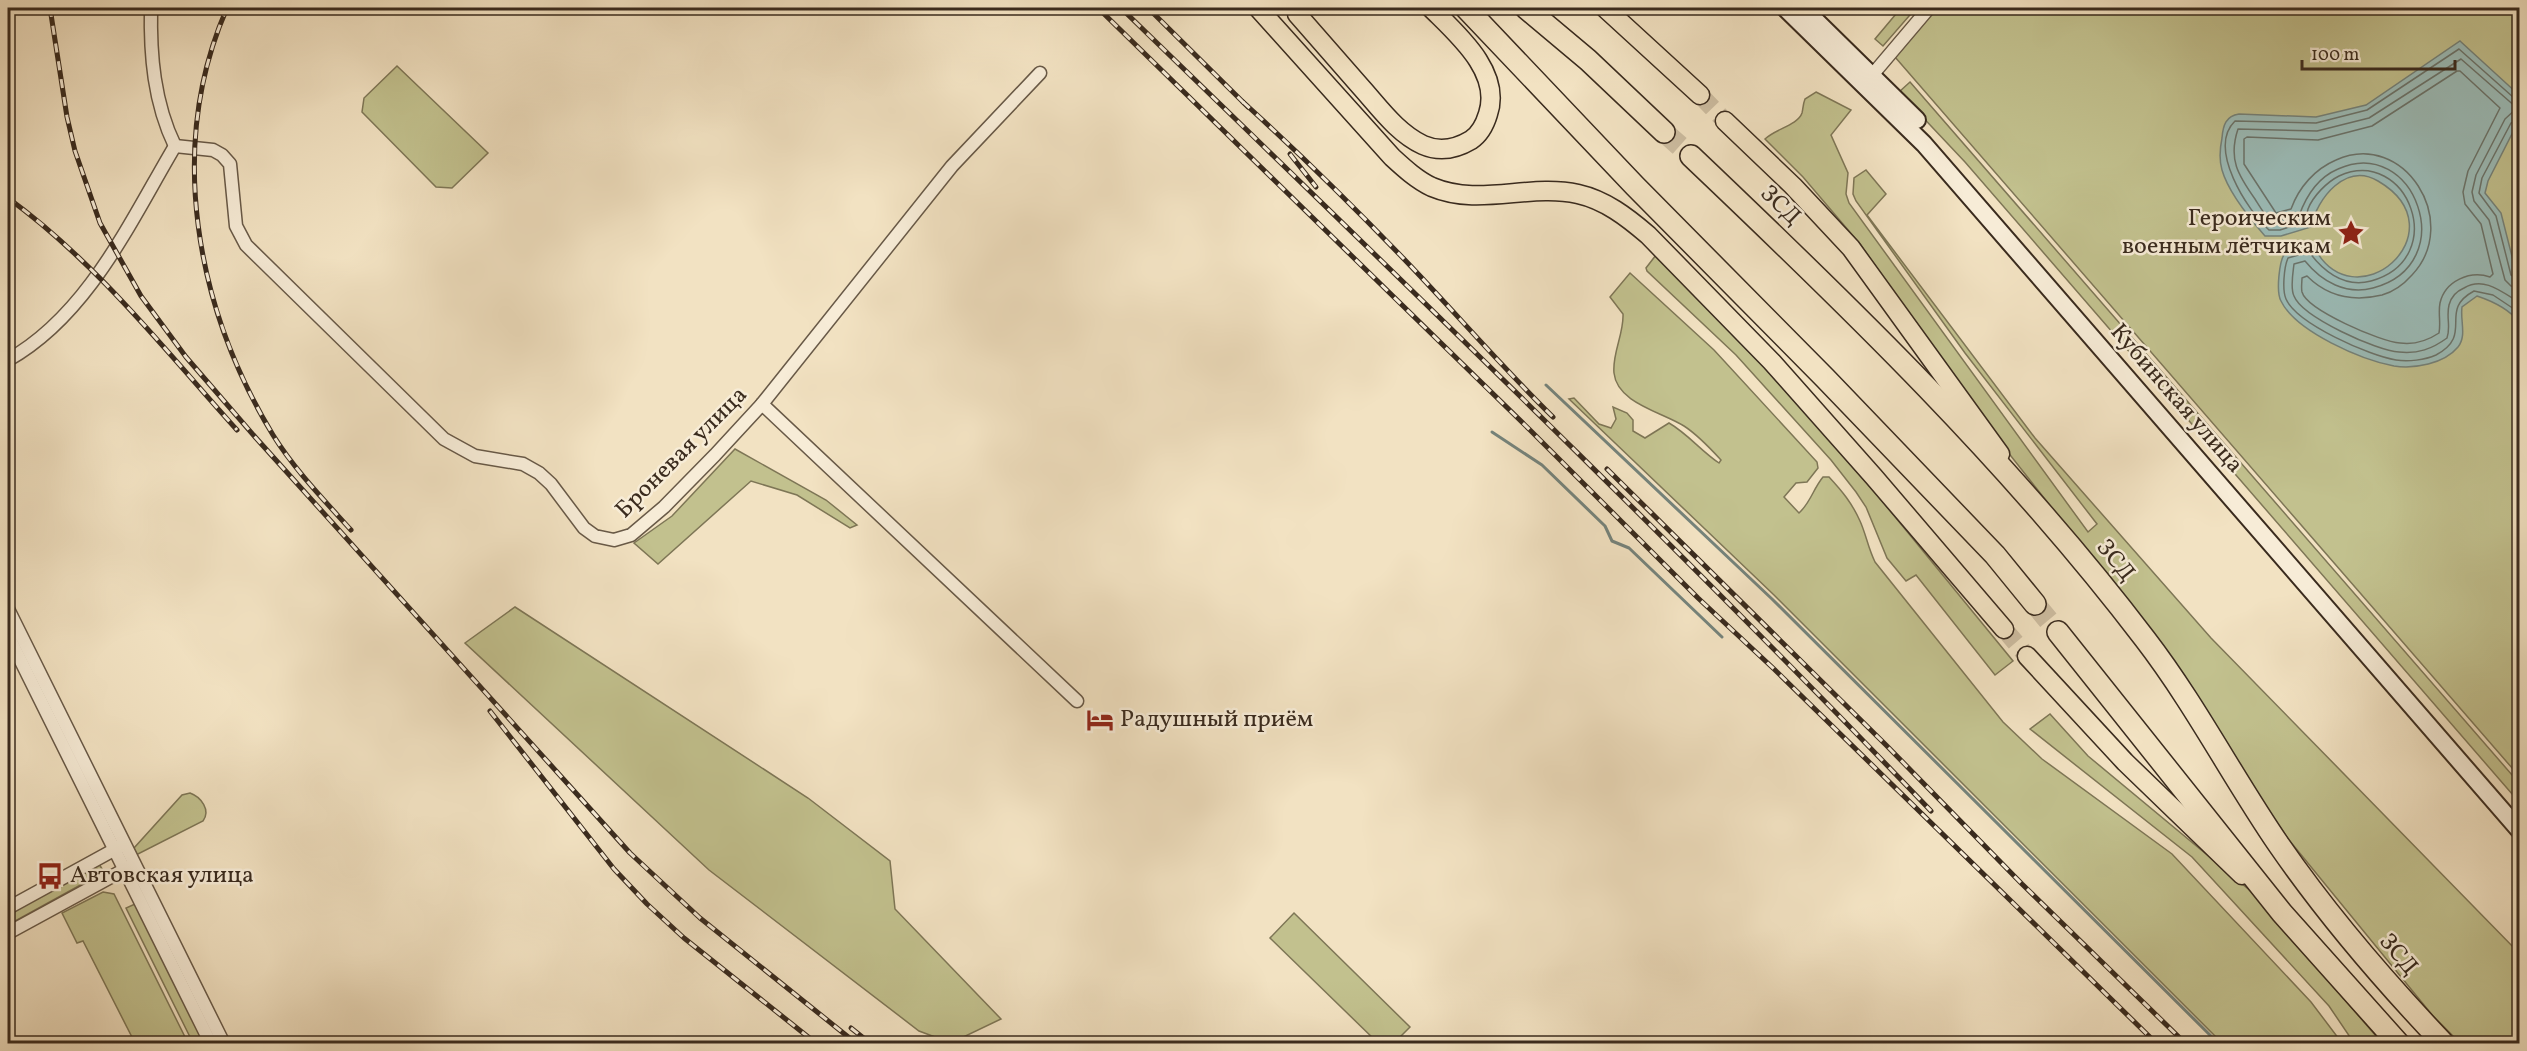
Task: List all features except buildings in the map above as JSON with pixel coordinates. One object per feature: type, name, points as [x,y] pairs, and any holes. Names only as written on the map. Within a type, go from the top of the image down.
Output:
[{"type":"highway","points":[[1466,8],[1635,186],[1988,547],[2035,604]]},
{"type":"highway","points":[[1526,8],[1588,60],[1664,132]]},
{"type":"highway","name":"ЗСД","points":[[1691,156],[1941,401],[2042,512],[2146,641],[2281,848],[2340,926],[2444,1044]]},
{"type":"highway","points":[[2058,632],[2282,913],[2399,1044]]},
{"type":"main road","points":[[1250,8],[1409,173],[1431,186],[1452,193],[1503,194],[1551,190],[1569,192],[1604,203],[1627,217],[1672,257],[1772,362],[2004,629]]},
{"type":"main road","points":[[1258,8],[1373,136]]},
{"type":"main road","points":[[1297,14],[1402,131],[1424,146],[1449,149],[1462,146],[1475,138],[1485,124],[1490,108],[1490,88],[1484,70],[1472,53],[1431,8]]},
{"type":"main road","points":[[1605,8],[1700,95]]},
{"type":"main road","name":"Кубинская улица","points":[[1785,8],[1932,136],[2340,610],[2520,814]]},
{"type":"main road","name":"Кубинская улица","points":[[1803,8],[1924,144],[2520,831]]},
{"type":"main road","points":[[1725,120],[1793,186],[1851,248],[2042,512]]},
{"type":"main road","points":[[2027,656],[2125,762],[2282,913]]},
{"type":"street","points":[[8,360],[45,334],[82,294],[113,250],[175,146],[158,102],[152,51],[151,8]]},
{"type":"street","points":[[1868,80],[1929,8]]},
{"type":"street","name":"Броневая улица","points":[[175,146],[213,150],[222,155],[230,164],[236,226],[246,245],[422,418],[455,447],[475,456],[523,464],[538,473],[550,484],[585,528],[595,536],[605,539],[621,539],[640,528],[715,455],[762,404],[952,166],[1040,72]]},
{"type":"street","points":[[762,404],[1077,701]]},
{"type":"street","points":[[8,609],[119,847]]},
{"type":"street","points":[[8,635],[224,1044]]},
{"type":"street","points":[[8,908],[119,847]]},
{"type":"street","points":[[8,933],[130,867]]},
{"type":"street","points":[[130,867],[212,1044]]},
{"type":"shaded area","points":[[1901,8],[1916,8],[1883,46],[1875,39]]},
{"type":"shaded area","points":[[1937,8],[2519,8],[2519,776],[1895,57]]},
{"type":"shaded area","points":[[397,66],[488,153],[452,188],[436,187],[362,112],[364,98]]},
{"type":"shaded area","points":[[1910,82],[2519,783],[2519,802],[1965,162],[1899,92]]},
{"type":"shaded area","points":[[1816,92],[1851,110],[1831,135],[1848,173],[1846,194],[1849,203],[2088,532],[2097,524],[1965,353],[1856,201],[1853,194],[1854,178],[1866,170],[1886,194],[1867,215],[2035,438],[2211,638],[2519,953],[2519,1043],[2460,1043],[2433,1016],[2289,840],[2097,565],[1992,432],[1860,244],[1803,177],[1765,139],[1796,121],[1802,113],[1805,99]]},
{"type":"shaded area","points":[[1656,255],[1786,390],[1878,496],[2013,661],[1995,675],[1916,575],[1906,581],[1887,558],[1866,507],[1831,460],[1736,355],[1647,271],[1646,268]]},
{"type":"shaded area","points":[[1630,273],[1714,350],[1817,462],[1818,468],[1807,482],[1796,483],[1784,497],[1799,513],[1823,477],[1829,477],[1857,515],[1875,562],[2003,722],[2042,759],[2172,854],[2311,1002],[2342,1043],[2222,1043],[1774,595],[1569,399],[1574,398],[1599,424],[1611,428],[1616,419],[1613,407],[1627,413],[1633,420],[1633,431],[1645,438],[1669,423],[1719,463],[1721,460],[1689,430],[1642,406],[1623,392],[1617,383],[1614,366],[1623,314],[1610,297]]},
{"type":"shaded area","points":[[735,449],[826,500],[857,525],[850,528],[797,495],[751,481],[658,564],[634,543],[672,516]]},
{"type":"shaded area","points":[[515,607],[808,798],[890,861],[895,909],[1001,1019],[951,1043],[919,1031],[709,870],[465,643]]},
{"type":"shaded area","points":[[2050,714],[2088,756],[2253,893],[2382,1043],[2354,1043],[2329,1006],[2192,857],[2030,729]]},
{"type":"shaded area","points":[[190,793],[204,804],[206,813],[203,821],[136,855],[134,848],[182,795]]},
{"type":"shaded area","points":[[99,864],[104,872],[8,925],[8,914]]},
{"type":"shaded area","points":[[103,892],[114,894],[188,1043],[135,1043],[83,941],[77,943],[62,913]]},
{"type":"shaded area","points":[[135,904],[204,1043],[193,1043],[126,908]]},
{"type":"shaded area","points":[[1294,913],[1410,1027],[1394,1043],[1378,1043],[1270,938]]},
{"type":"water","points":[[2460,41],[2519,95],[2519,120],[2488,181],[2485,193],[2501,213],[2519,284],[2519,322],[2500,306],[2477,296],[2462,307],[2461,343],[2452,353],[2428,364],[2410,367],[2394,366],[2365,358],[2315,334],[2289,312],[2279,297],[2278,284],[2285,253],[2313,245],[2331,268],[2352,277],[2374,274],[2392,263],[2405,245],[2409,224],[2401,201],[2378,181],[2366,176],[2355,176],[2344,180],[2326,195],[2314,216],[2311,227],[2281,236],[2265,236],[2240,205],[2225,178],[2220,158],[2223,129],[2228,119],[2239,114],[2316,117],[2366,105]]},
{"type":"waterway","points":[[1546,385],[1772,599],[2219,1044]]},
{"type":"waterway","points":[[1492,432],[1542,465],[1605,526],[1612,541],[1629,548],[1722,637]]},
{"type":"tunnel","points":[[1700,95],[1725,121]]},
{"type":"tunnel","points":[[1664,132],[1691,156]]},
{"type":"tunnel","points":[[2035,604],[2058,632]]},
{"type":"tunnel","points":[[2004,629],[2027,656]]},
{"type":"railway","points":[[50,8],[67,117],[75,151],[100,223],[141,296],[186,357],[256,438],[630,853],[700,918],[857,1044]]},
{"type":"railway","points":[[227,8],[208,61],[198,116],[194,171],[198,226],[209,281],[225,334],[246,386],[273,435],[300,472],[351,530]]},
{"type":"railway","points":[[1098,8],[1531,431],[1698,598],[1774,669],[2157,1044]]},
{"type":"railway","points":[[1121,8],[1631,506],[1931,811]]},
{"type":"railway","points":[[1148,8],[1248,107]]},
{"type":"railway","points":[[1243,102],[1383,238],[1553,417]]},
{"type":"railway","points":[[1290,154],[1316,187]]},
{"type":"railway","points":[[8,198],[40,223],[100,278],[237,430]]},
{"type":"railway","points":[[1607,469],[1886,745],[2022,884],[2186,1044]]},
{"type":"railway","points":[[490,711],[614,869],[647,904],[684,938],[817,1044]]},
{"type":"railway","points":[[851,1028],[871,1044]]},
{"type":"place","name":"Героическим военным лётчикам","points":[[2351,233]]},
{"type":"place","name":"Радушный приём","points":[[1100,720]]},
{"type":"place","name":"Автовская улица","points":[[50,876]]}]
